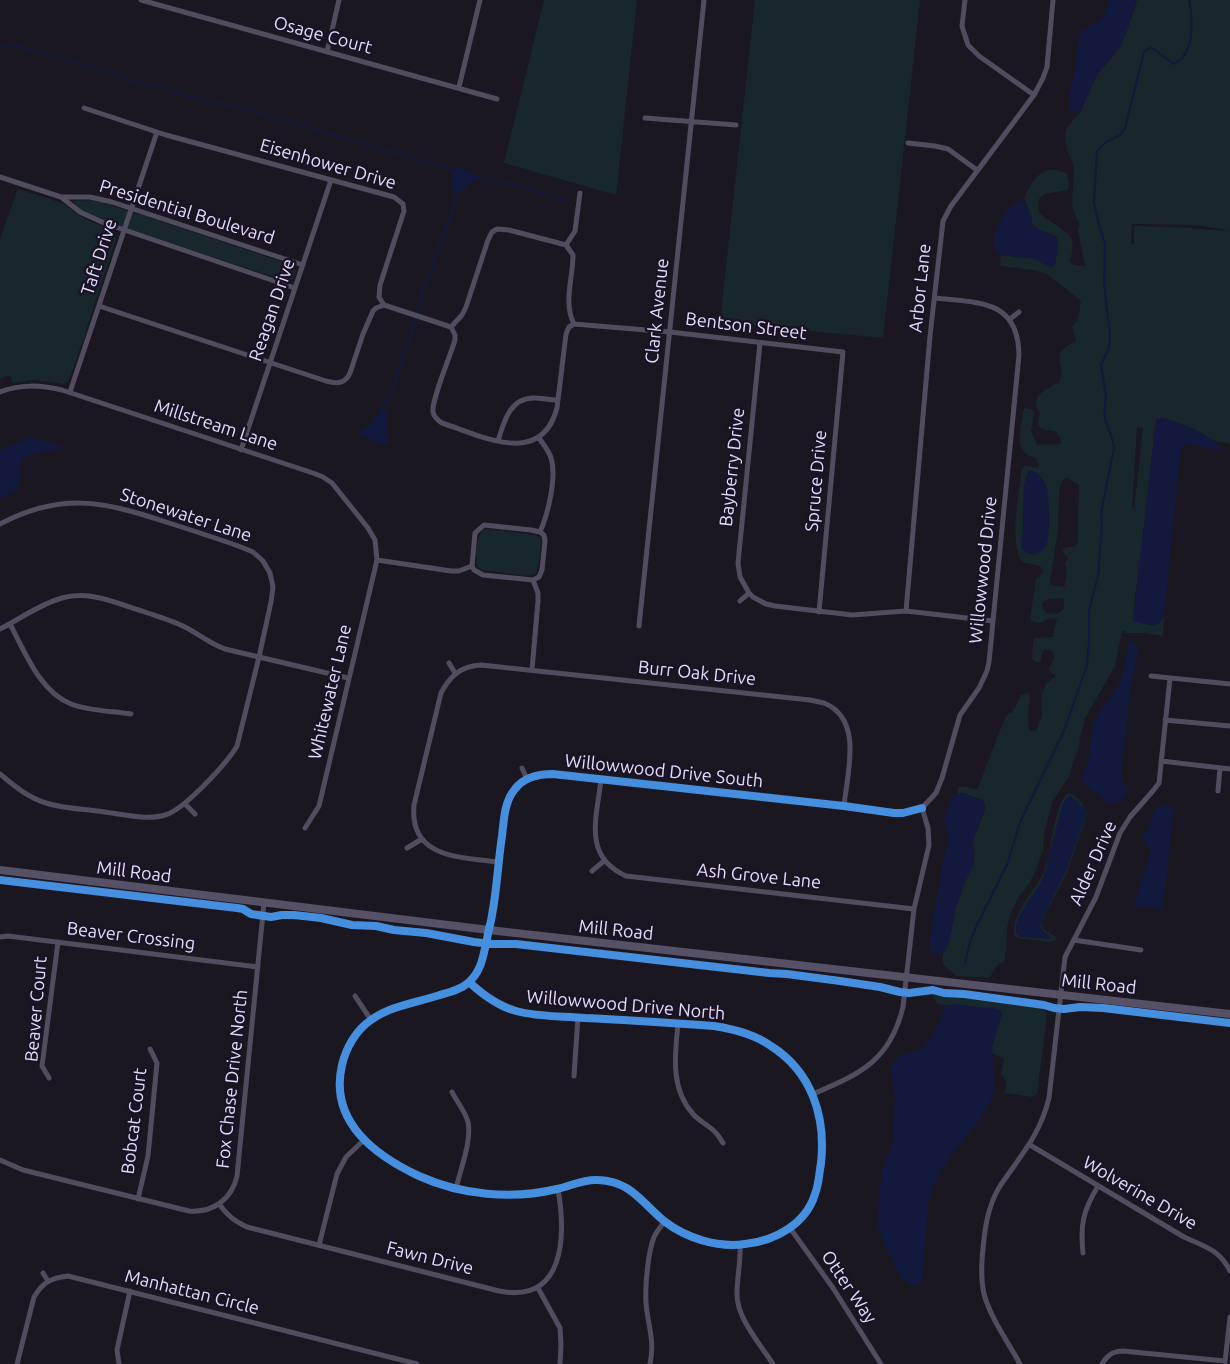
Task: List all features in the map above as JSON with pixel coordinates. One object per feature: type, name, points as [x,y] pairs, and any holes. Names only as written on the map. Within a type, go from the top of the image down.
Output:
[{"type":"street","name":"Osage Court","points":[[141,0],[497,99]]},
{"type":"street","points":[[327,52],[339,0]]},
{"type":"street","points":[[459,87],[480,0]]},
{"type":"street","name":"Clark Avenue","points":[[639,626],[704,0]]},
{"type":"street","points":[[965,0],[962,26],[968,45],[979,56],[1034,95]]},
{"type":"street","name":"Arbor Lane","points":[[906,611],[930,336],[943,222],[951,206],[1034,95],[1043,78],[1047,67],[1053,0]]},
{"type":"street","name":"Eisenhower Drive","points":[[84,108],[157,132],[394,197],[403,204],[404,211],[380,285],[379,297],[384,305]]},
{"type":"street","points":[[645,118],[736,125]]},
{"type":"street","name":"Taft Drive","points":[[70,392],[157,132]]},
{"type":"street","points":[[908,143],[948,149],[977,170]]},
{"type":"street","name":"Presidential Boulevard","points":[[0,177],[61,197],[100,198],[303,265]]},
{"type":"street","name":"Reagan Drive","points":[[241,450],[331,180]]},
{"type":"street","points":[[566,245],[575,231],[580,194]]},
{"type":"street","name":"Presidential Boulevard","points":[[61,197],[91,219],[295,288]]},
{"type":"street","points":[[99,306],[329,382],[342,383],[350,373],[373,311],[384,305],[453,330],[455,340],[434,402],[433,414],[436,419],[498,441],[518,444],[539,438],[555,418],[566,334],[569,327],[574,324],[568,307],[573,255],[566,245],[503,228],[497,229],[492,232],[466,307],[462,315],[450,327]]},
{"type":"street","points":[[935,298],[982,303],[1001,311],[1010,319],[1019,312]]},
{"type":"street","name":"Willowwood Drive","points":[[922,808],[936,793],[960,715],[979,688],[989,662],[1019,354],[1018,336],[1010,319]]},
{"type":"street","name":"Bentson Street","points":[[574,324],[670,332],[843,352]]},
{"type":"street","name":"Bayberry Drive","points":[[749,593],[740,577],[738,563],[760,343]]},
{"type":"street","name":"Spruce Drive","points":[[819,612],[843,352]]},
{"type":"street","name":"Millstream Lane","points":[[0,392],[29,385],[70,392],[323,477],[332,483],[369,528],[375,540],[377,560]]},
{"type":"street","points":[[498,441],[505,418],[516,403],[536,398],[558,400]]},
{"type":"street","points":[[539,438],[550,456],[552,465],[547,514],[540,532]]},
{"type":"street","name":"Stonewater Lane","points":[[0,524],[42,507],[72,503],[101,504],[133,511],[241,547],[253,552],[263,561],[270,573],[273,586],[271,602],[237,746],[224,764],[185,804]]},
{"type":"street","points":[[484,525],[540,532],[544,535],[545,541],[542,570],[537,578],[533,580],[483,575],[474,570],[472,566],[476,533],[484,525]]},
{"type":"street","points":[[377,560],[451,571],[459,571],[472,566]]},
{"type":"street","name":"Whitewater Lane","points":[[305,828],[318,806],[377,560]]},
{"type":"street","points":[[532,670],[538,601],[538,593],[533,580]]},
{"type":"street","points":[[740,601],[749,593],[766,604],[819,612],[852,615],[906,611],[993,621]]},
{"type":"street","points":[[0,629],[61,598],[74,595],[90,596],[172,622],[225,649],[348,678]]},
{"type":"street","points":[[10,624],[38,676],[58,697],[71,704],[87,708],[131,714]]},
{"type":"street","points":[[449,663],[455,673],[446,682],[441,693],[416,800],[414,820],[422,838],[431,848],[443,854],[498,862]]},
{"type":"street","name":"Burr Oak Drive","points":[[455,673],[469,666],[482,664],[824,703],[836,710],[844,721],[850,736],[844,806]]},
{"type":"street","points":[[1150,676],[1230,684]]},
{"type":"street","name":"Alder Drive","points":[[1020,1364],[989,1308],[984,1293],[982,1260],[986,1221],[994,1198],[1030,1145],[1045,1113],[1049,1098],[1065,957],[1096,897],[1120,833],[1158,783],[1170,678]]},
{"type":"street","points":[[1165,720],[1230,726]]},
{"type":"street","points":[[1161,761],[1230,769]]},
{"type":"street","points":[[469,982],[480,969],[483,961],[492,917],[508,801],[515,789],[527,779],[522,768]]},
{"type":"street","points":[[1218,791],[1220,768]]},
{"type":"street","points":[[0,774],[29,796],[46,803],[156,817],[176,811],[185,804],[195,814]]},
{"type":"street","name":"Willowwood Drive South","points":[[527,779],[543,774],[553,774],[894,813],[922,808]]},
{"type":"street","points":[[592,872],[604,861],[598,851],[596,839],[601,779]]},
{"type":"street","points":[[813,1094],[857,1074],[870,1065],[881,1054],[895,1033],[900,1020],[914,909],[930,838],[922,808]]},
{"type":"street","points":[[407,848],[422,838]]},
{"type":"street","name":"Ash Grove Lane","points":[[604,861],[613,870],[632,877],[914,909]]},
{"type":"street","name":"Mill Road","points":[[0,870],[489,930],[1230,1014]]},
{"type":"street","name":"Fox Chase Drive North","points":[[219,1204],[232,1191],[237,1176],[264,903]]},
{"type":"street","name":"Beaver Crossing","points":[[0,936],[258,966]]},
{"type":"street","points":[[1074,940],[1142,950]]},
{"type":"street","name":"Beaver Court","points":[[49,1078],[42,1066],[58,942]]},
{"type":"street","name":"Willowwood Drive North","points":[[469,982],[488,998],[515,1011],[578,1017],[714,1026],[736,1030],[756,1037],[785,1057],[813,1094],[822,1136],[819,1180],[809,1208],[800,1219],[790,1228],[764,1240],[740,1245],[714,1243],[686,1234],[665,1221],[632,1191],[614,1182],[598,1180],[579,1182],[558,1189],[521,1194],[496,1194],[456,1189],[421,1177],[400,1166],[364,1140],[343,1108],[340,1081],[344,1056],[350,1043],[363,1027],[382,1013],[457,990],[469,982]]},
{"type":"street","points":[[355,996],[371,1020]]},
{"type":"street","points":[[574,1076],[578,1017]]},
{"type":"street","points":[[678,1024],[675,1065],[679,1089],[692,1113],[714,1131],[723,1143]]},
{"type":"street","name":"Bobcat Court","points":[[138,1199],[148,1156],[157,1063],[150,1049]]},
{"type":"street","points":[[452,1092],[468,1123],[467,1145],[456,1189]]},
{"type":"street","points":[[319,1245],[340,1165],[364,1140]]},
{"type":"street","name":"Wolverine Drive","points":[[1030,1145],[1184,1237],[1216,1252],[1230,1271]]},
{"type":"street","points":[[0,1160],[23,1170],[179,1209],[195,1212],[219,1204]]},
{"type":"street","points":[[1083,1253],[1081,1236],[1084,1215],[1087,1204],[1098,1186]]},
{"type":"street","points":[[558,1189],[561,1216],[559,1252],[552,1273],[538,1288],[560,1328],[560,1364]]},
{"type":"street","name":"Fawn Drive","points":[[219,1204],[228,1216],[247,1227],[509,1293],[520,1293],[538,1288]]},
{"type":"street","points":[[650,1364],[652,1341],[646,1304],[649,1258],[654,1238],[665,1221]]},
{"type":"street","name":"Otter Way","points":[[790,1228],[833,1288],[881,1364]]},
{"type":"street","points":[[740,1245],[738,1305],[743,1319],[773,1364]]},
{"type":"street","points":[[17,1364],[34,1297],[40,1287],[48,1281],[43,1273]]},
{"type":"street","name":"Manhattan Circle","points":[[48,1281],[68,1276],[417,1364]]},
{"type":"street","points":[[119,1364],[117,1350],[130,1292]]},
{"type":"street","points":[[1102,1364],[1114,1352],[1123,1351],[1225,1363],[1230,1317]]},
{"type":"shaded area","points":[[544,0],[637,0],[616,195],[504,163]]},
{"type":"shaded area","points":[[755,0],[920,0],[883,338],[720,322]]},
{"type":"shaded area","points":[[1137,0],[1230,0],[1230,231],[1230,444],[1155,427],[1135,598],[1137,622],[1156,625],[1164,616],[1163,636],[1122,631],[1115,666],[1085,718],[1079,748],[1070,775],[1052,802],[1044,834],[1043,850],[1037,867],[1010,915],[1004,962],[997,966],[990,978],[956,976],[943,964],[943,954],[948,947],[956,907],[974,864],[973,840],[985,806],[983,800],[963,793],[958,794],[958,787],[977,790],[1003,723],[1015,708],[1021,695],[1028,693],[1030,696],[1029,727],[1030,731],[1037,730],[1042,715],[1042,695],[1048,682],[1056,676],[1048,670],[1054,659],[1053,651],[1044,649],[1040,662],[1033,660],[1034,638],[1053,637],[1057,619],[1052,618],[1037,623],[1030,619],[1036,579],[1043,573],[1043,570],[1040,566],[1022,562],[1018,553],[1015,530],[1022,468],[1026,466],[1038,468],[1039,465],[1036,458],[1027,455],[1023,450],[1020,433],[1024,408],[1031,409],[1034,412],[1031,431],[1037,445],[1061,443],[1057,432],[1039,426],[1040,413],[1036,403],[1040,394],[1059,383],[1062,370],[1060,355],[1066,346],[1075,342],[1072,327],[1078,320],[1081,301],[1047,274],[1001,266],[1001,255],[1034,259],[1050,267],[1055,264],[1058,240],[1056,236],[1033,226],[1024,198],[1040,174],[1052,170],[1067,174],[1069,185],[1067,190],[1043,195],[1038,202],[1040,213],[1065,231],[1071,239],[1073,248],[1070,262],[1074,265],[1085,266],[1078,231],[1080,225],[1073,210],[1073,164],[1067,150],[1065,134],[1066,129],[1080,112],[1097,75],[1118,50]],"holes":[[[1132,224],[1198,225],[1230,231],[1134,226],[1134,244],[1131,244]],[[1137,427],[1143,428],[1134,510],[1132,506]],[[1067,478],[1079,485],[1078,540],[1077,545],[1066,547],[1063,550],[1068,558],[1065,563],[1067,575],[1064,587],[1050,585],[1058,530],[1059,491],[1063,479]],[[1062,598],[1064,608],[1058,614],[1047,613],[1042,605],[1049,599]]]},
{"type":"shaded area","points":[[18,189],[62,203],[85,219],[112,230],[116,235],[83,343],[69,380],[65,384],[34,380],[13,383],[10,375],[0,379],[0,239]]},
{"type":"shaded area","points":[[89,200],[139,214],[292,265],[296,271],[293,279],[287,281],[105,222],[81,210],[72,201]]},
{"type":"shaded area","points":[[483,530],[540,537],[538,567],[535,574],[526,576],[483,570],[478,567],[476,553],[479,538]]},
{"type":"shaded area","points":[[1068,793],[1075,796],[1085,808],[1087,815],[1065,877],[1041,923],[1044,930],[1056,937],[1056,940],[1051,942],[1018,938],[1015,936],[1014,928],[1016,919],[1045,869],[1056,818]],"holes":[[[1070,795],[1085,809],[1086,815],[1066,870],[1040,924],[1041,929],[1051,939],[1022,937],[1016,933],[1018,919],[1043,879],[1055,833]]]},
{"type":"shaded area","points":[[934,993],[1040,1007],[1046,1011],[1037,1094],[1033,1097],[1004,1093],[1007,1083],[1001,1074],[1004,1059],[992,1053],[1002,1013],[997,1009],[938,1004],[932,995]]},
{"type":"water","points":[[1109,0],[1137,0],[1118,50],[1097,75],[1080,112],[1073,112],[1069,107],[1069,96],[1081,32],[1102,18]]},
{"type":"water","points":[[456,168],[464,169],[485,179],[472,182],[456,196],[451,177]]},
{"type":"water","points":[[1020,201],[1028,208],[1033,226],[1056,236],[1056,261],[1052,268],[1034,259],[1001,255],[996,250],[994,243],[998,226],[1008,210]]},
{"type":"water","points":[[383,406],[387,415],[388,443],[385,445],[359,432],[372,423]]},
{"type":"water","points":[[1161,418],[1203,433],[1217,443],[1221,449],[1186,444],[1183,446],[1180,455],[1164,616],[1159,623],[1153,625],[1134,621],[1133,618],[1156,421]]},
{"type":"water","points":[[29,438],[62,446],[61,450],[22,458],[18,488],[0,499],[0,451]]},
{"type":"water","points":[[1031,470],[1045,482],[1049,508],[1048,542],[1044,549],[1034,555],[1024,551],[1021,543],[1024,485],[1028,471]]},
{"type":"water","points":[[1129,642],[1135,642],[1138,649],[1130,691],[1121,778],[1128,791],[1116,804],[1109,804],[1080,778],[1086,767],[1094,723],[1120,682]]},
{"type":"water","points":[[963,793],[983,800],[985,806],[973,840],[974,864],[956,907],[948,947],[943,954],[937,955],[931,953],[929,948],[949,837],[944,818],[953,796]]},
{"type":"water","points":[[1070,795],[1085,809],[1086,815],[1066,870],[1040,924],[1051,939],[1018,936],[1016,930],[1019,917],[1044,876],[1062,805]]},
{"type":"water","points":[[1165,805],[1174,807],[1163,907],[1160,909],[1136,906],[1134,902],[1151,853],[1148,845],[1141,838],[1150,825],[1155,810]]},
{"type":"water","points":[[952,1004],[998,1009],[1002,1013],[992,1047],[993,1096],[979,1120],[950,1157],[935,1182],[928,1201],[923,1277],[920,1286],[912,1286],[901,1278],[878,1227],[883,1167],[893,1143],[895,1097],[890,1065],[901,1055],[923,1049],[934,1033],[945,1007]]},
{"type":"waterway","points":[[965,964],[976,927],[1008,862],[1020,822],[1064,731],[1087,665],[1089,611],[1099,572],[1101,513],[1114,448],[1104,416],[1106,396],[1101,365],[1109,347],[1110,336],[1104,283],[1105,244],[1094,203],[1097,151],[1106,142],[1120,135],[1125,128],[1144,52],[1151,47],[1174,64],[1186,52],[1192,30],[1189,0]]},
{"type":"waterway","points":[[0,47],[13,45],[110,72],[134,82],[241,108],[452,171]]},
{"type":"waterway","points":[[485,179],[513,184],[565,200]]},
{"type":"waterway","points":[[383,406],[394,387],[403,353],[410,339],[413,323],[421,303],[423,289],[452,214],[456,196]]},
{"type":"cycle path","points":[[469,982],[474,987],[503,1006],[524,1013],[721,1027],[758,1038],[785,1057],[797,1069],[813,1097],[821,1129],[822,1146],[818,1183],[811,1205],[797,1222],[778,1235],[756,1242],[734,1245],[713,1243],[692,1237],[664,1221],[628,1189],[609,1181],[587,1181],[540,1192],[505,1195],[452,1188],[419,1176],[386,1158],[371,1146],[349,1119],[342,1103],[340,1085],[344,1059],[356,1034],[371,1020],[395,1008],[458,989],[473,978],[483,957],[492,918],[507,805],[511,794],[527,779],[553,774],[894,813],[922,808]]},
{"type":"cycle path","points":[[0,880],[237,908],[251,914],[271,917],[294,915],[321,918],[352,925],[376,926],[474,942],[516,944],[787,974],[900,992],[933,990],[1054,1008],[1103,1008],[1230,1023]]}]
